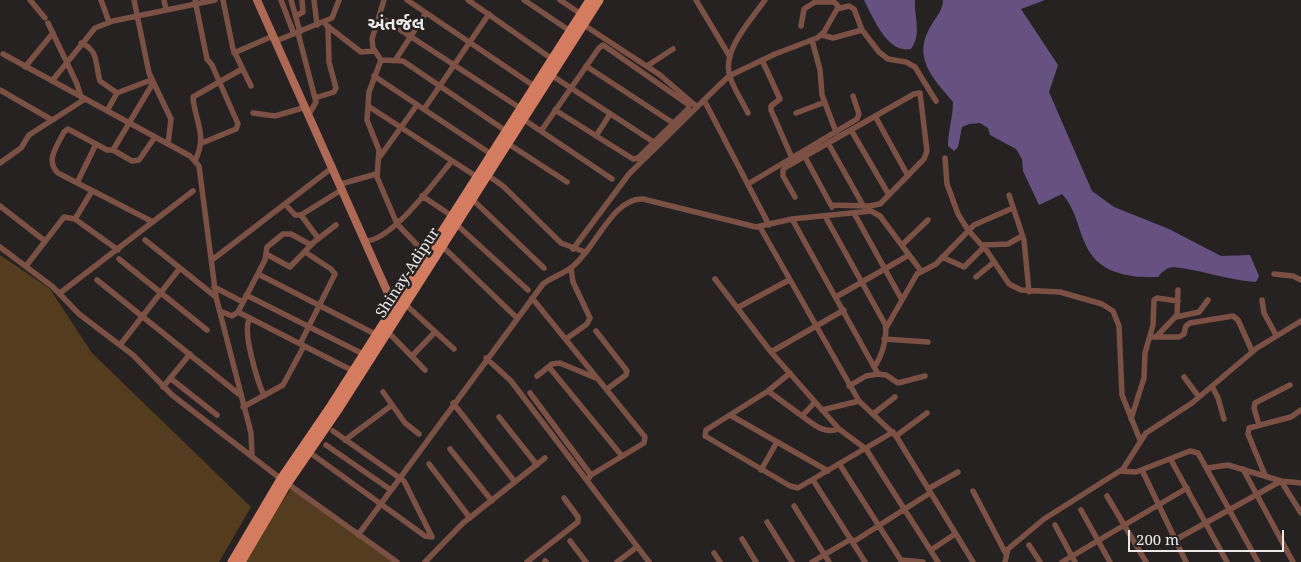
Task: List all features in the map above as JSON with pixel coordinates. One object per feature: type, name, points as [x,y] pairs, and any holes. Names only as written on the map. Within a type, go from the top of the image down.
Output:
[{"type":"main road","name":"Shinay-Adipur","points":[[241,562],[284,482],[309,452],[387,331],[427,255],[472,199],[491,154],[590,0]]},
{"type":"main road","name":"Shinay-Adipur","points":[[232,562],[284,482],[375,334],[400,307],[442,246],[454,220],[482,174],[508,143],[599,0]]},
{"type":"street","points":[[30,0],[47,21],[83,98]]},
{"type":"street","points":[[101,0],[109,22]]},
{"type":"street","points":[[134,0],[152,82],[171,119],[168,144]]},
{"type":"street","points":[[164,0],[166,10]]},
{"type":"street","points":[[52,81],[66,61],[95,28],[109,22],[195,2],[215,0]]},
{"type":"street","points":[[224,0],[234,53],[251,86]]},
{"type":"street","points":[[257,0],[342,186],[365,241],[400,307],[435,332],[454,349]]},
{"type":"street","points":[[253,113],[275,116],[307,110],[316,104],[297,33],[281,0]]},
{"type":"street","points":[[291,0],[296,16],[297,33]]},
{"type":"street","points":[[296,16],[302,14],[302,0]]},
{"type":"street","points":[[314,0],[322,25],[336,88],[334,92],[315,98]]},
{"type":"street","points":[[234,53],[275,38],[322,25],[335,13],[339,0]]},
{"type":"street","points":[[381,60],[375,51],[372,39],[384,0]]},
{"type":"street","points":[[407,0],[534,86]]},
{"type":"street","points":[[468,0],[552,59]]},
{"type":"street","points":[[524,0],[570,31]]},
{"type":"street","points":[[560,0],[581,14]]},
{"type":"street","points":[[696,0],[730,57]]},
{"type":"street","points":[[748,113],[729,76],[730,57],[734,46],[764,0]]},
{"type":"street","points":[[195,2],[207,59],[212,65],[238,127],[202,143]]},
{"type":"street","points":[[801,26],[804,9],[812,3],[834,2],[839,7],[852,7],[862,30],[885,58],[906,62],[915,67],[936,101]]},
{"type":"street","points":[[573,249],[629,174],[729,76],[822,35],[839,7]]},
{"type":"street","points":[[396,59],[426,13]]},
{"type":"street","points":[[424,109],[489,14]]},
{"type":"street","points":[[379,16],[520,108]]},
{"type":"street","points":[[584,24],[647,66],[698,107]]},
{"type":"street","points":[[322,25],[361,52],[375,51]]},
{"type":"street","points":[[822,35],[833,38],[862,30]]},
{"type":"street","points":[[25,67],[53,33]]},
{"type":"street","points":[[812,40],[820,70],[824,102],[836,132]]},
{"type":"street","points":[[81,43],[88,46],[93,52],[100,81],[117,93]]},
{"type":"street","points":[[541,130],[598,48],[603,45],[688,103],[688,109],[652,141],[638,158],[633,159],[555,110]]},
{"type":"street","points":[[647,66],[673,49]]},
{"type":"street","points":[[3,54],[168,144],[195,161],[201,174],[214,287],[250,433],[252,457]]},
{"type":"street","points":[[381,60],[403,60],[506,131]]},
{"type":"street","points":[[381,60],[369,92],[367,125],[378,146],[376,174],[397,224],[427,255]]},
{"type":"street","points":[[762,60],[780,99],[771,106],[770,110],[792,158]]},
{"type":"street","points":[[586,66],[673,123]]},
{"type":"street","points":[[195,161],[202,143],[193,97],[242,69]]},
{"type":"street","points":[[550,75],[652,141]]},
{"type":"street","points":[[374,76],[491,154]]},
{"type":"street","points":[[108,112],[117,93],[152,82]]},
{"type":"street","points":[[113,150],[130,124],[152,82]]},
{"type":"street","points":[[0,90],[52,120]]},
{"type":"street","points":[[795,197],[782,172],[786,167],[914,94],[922,95],[926,155],[880,204],[864,206],[831,205]]},
{"type":"street","points":[[748,184],[859,118],[853,96]]},
{"type":"street","points":[[0,163],[21,148],[29,135],[83,98]]},
{"type":"street","points":[[704,100],[769,225]]},
{"type":"street","points":[[796,113],[824,102]]},
{"type":"street","points":[[378,160],[417,104]]},
{"type":"street","points":[[368,106],[452,161],[482,174],[502,186],[560,243],[585,252]]},
{"type":"street","points":[[596,136],[610,114]]},
{"type":"street","points":[[875,116],[908,176]]},
{"type":"street","points":[[523,119],[612,179]]},
{"type":"street","points":[[153,222],[58,173],[52,165],[53,154],[64,132],[71,130],[107,150],[113,150],[132,161],[139,160],[155,137]]},
{"type":"street","points":[[851,130],[889,196]]},
{"type":"street","points":[[508,143],[567,182]]},
{"type":"street","points":[[828,143],[864,206]]},
{"type":"street","points":[[76,183],[96,144]]},
{"type":"street","points":[[804,157],[836,214]]},
{"type":"street","points":[[945,158],[949,192],[958,214],[1009,284],[1030,292],[1060,292],[1102,304],[1113,311],[1118,326],[1122,395],[1140,440]]},
{"type":"street","points":[[365,241],[379,239],[397,224],[452,161]]},
{"type":"street","points":[[212,260],[333,167]]},
{"type":"street","points":[[286,204],[295,215],[301,215],[342,186],[376,174]]},
{"type":"street","points":[[75,219],[92,191]]},
{"type":"street","points":[[60,293],[194,191]]},
{"type":"street","points":[[1009,195],[1022,236],[1030,292]]},
{"type":"street","points":[[422,196],[454,220],[528,290]]},
{"type":"street","points":[[358,535],[486,358],[543,284],[571,268],[623,204],[637,198],[760,227],[792,219],[871,211],[880,216],[921,271]]},
{"type":"street","points":[[472,199],[544,268]]},
{"type":"street","points":[[0,206],[45,241]]},
{"type":"street","points":[[874,367],[880,358],[886,328],[914,278],[921,271],[931,267],[968,230],[985,218],[1013,208]]},
{"type":"street","points":[[854,213],[902,300]]},
{"type":"street","points":[[301,215],[318,238]]},
{"type":"street","points":[[825,216],[886,328]]},
{"type":"street","points":[[26,266],[64,217],[75,219],[118,250]]},
{"type":"street","points":[[792,219],[878,374]]},
{"type":"street","points":[[902,245],[928,220]]},
{"type":"street","points":[[266,254],[290,267],[318,238],[336,225]]},
{"type":"street","points":[[760,227],[849,386],[859,401],[894,434],[973,562]]},
{"type":"street","points":[[220,311],[232,316],[238,312],[258,274],[268,246],[286,233],[311,245]]},
{"type":"street","points":[[942,257],[964,267],[983,246],[1008,244],[1022,236]]},
{"type":"street","points":[[145,240],[216,297]]},
{"type":"street","points":[[442,246],[517,318]]},
{"type":"street","points":[[0,247],[60,293],[79,314],[120,346],[163,387],[284,482],[397,562]]},
{"type":"street","points":[[243,407],[286,382],[309,327],[335,274],[331,269],[305,252]]},
{"type":"street","points":[[836,297],[909,255]]},
{"type":"street","points":[[119,259],[207,330]]},
{"type":"street","points":[[976,277],[994,262]]},
{"type":"street","points":[[120,346],[180,268]]},
{"type":"street","points":[[566,339],[587,324],[590,318],[573,282],[571,268]]},
{"type":"street","points":[[258,274],[375,334]]},
{"type":"street","points":[[1274,274],[1292,276],[1301,280]]},
{"type":"street","points":[[715,278],[771,352],[822,410],[839,429],[866,449],[938,562]]},
{"type":"street","points":[[97,280],[240,395]]},
{"type":"street","points":[[737,308],[789,280]]},
{"type":"street","points":[[214,287],[243,302]]},
{"type":"street","points":[[1176,317],[1178,290]]},
{"type":"street","points":[[246,295],[363,354]]},
{"type":"street","points":[[532,298],[645,437],[644,443],[590,475],[587,482]]},
{"type":"street","points":[[1153,337],[1154,300],[1157,298],[1178,301]]},
{"type":"street","points":[[1131,419],[1144,378],[1145,353],[1153,337],[1176,317],[1199,312],[1208,300]]},
{"type":"street","points":[[1262,300],[1264,313],[1277,334]]},
{"type":"street","points":[[771,352],[844,310]]},
{"type":"street","points":[[238,312],[353,371]]},
{"type":"street","points":[[1153,337],[1179,337],[1184,334],[1186,326],[1190,323],[1233,316],[1238,320],[1252,351]]},
{"type":"street","points":[[250,318],[246,327],[259,385],[264,396]]},
{"type":"street","points":[[1121,472],[1146,433],[1199,397],[1252,351],[1301,321]]},
{"type":"street","points":[[387,331],[425,370]]},
{"type":"street","points":[[596,331],[627,371],[626,375],[607,389]]},
{"type":"street","points":[[412,356],[435,332]]},
{"type":"street","points":[[884,339],[928,342]]},
{"type":"street","points":[[163,387],[190,354]]},
{"type":"street","points":[[486,358],[511,381],[649,562]]},
{"type":"street","points":[[537,376],[549,367],[560,363],[599,380]]},
{"type":"street","points":[[549,367],[622,456]]},
{"type":"street","points":[[790,373],[768,391],[706,430],[705,436],[795,488],[813,480],[894,434],[927,413]]},
{"type":"street","points":[[849,386],[866,376],[878,374],[886,375],[898,383],[925,376]]},
{"type":"street","points":[[1184,376],[1199,397]]},
{"type":"street","points":[[170,378],[217,415]]},
{"type":"street","points":[[1259,425],[1254,408],[1255,403],[1290,385]]},
{"type":"street","points":[[1212,386],[1218,398],[1224,419]]},
{"type":"street","points":[[768,391],[823,431],[831,432],[839,429]]},
{"type":"street","points":[[383,392],[405,423],[419,434]]},
{"type":"street","points":[[530,393],[590,475]]},
{"type":"street","points":[[873,414],[896,397]]},
{"type":"street","points":[[822,410],[859,401]]},
{"type":"street","points":[[802,416],[815,402]]},
{"type":"street","points":[[453,403],[515,482]]},
{"type":"street","points":[[345,440],[392,405]]},
{"type":"street","points":[[1265,475],[1247,431],[1259,425],[1290,417],[1301,410]]},
{"type":"street","points":[[730,416],[828,471]]},
{"type":"street","points":[[500,417],[537,465]]},
{"type":"street","points":[[309,452],[425,536],[432,536],[407,486],[400,478],[333,431]]},
{"type":"street","points":[[762,470],[777,442]]},
{"type":"street","points":[[326,445],[391,490]]},
{"type":"street","points":[[450,449],[492,500]]},
{"type":"street","points":[[998,561],[1005,558],[1044,519],[1121,472],[1142,470],[1194,451],[1202,457],[1258,562]]},
{"type":"street","points":[[425,562],[470,518],[545,458]]},
{"type":"street","points":[[1171,460],[1227,562]]},
{"type":"street","points":[[429,464],[470,518]]},
{"type":"street","points":[[840,464],[901,561],[923,562]]},
{"type":"street","points":[[1208,468],[1222,464],[1281,481],[1301,483]]},
{"type":"street","points":[[1242,469],[1293,562]]},
{"type":"street","points":[[1142,470],[1186,562]]},
{"type":"street","points":[[812,562],[879,526],[958,472]]},
{"type":"street","points":[[813,480],[865,562]]},
{"type":"street","points":[[1175,540],[1281,481]]},
{"type":"street","points":[[1281,481],[1300,510]]},
{"type":"street","points":[[1062,562],[1074,559],[1098,541],[1187,488]]},
{"type":"street","points":[[973,491],[1005,558]]},
{"type":"street","points":[[1107,496],[1146,562]]},
{"type":"street","points":[[528,562],[578,522],[578,517],[564,498]]},
{"type":"street","points":[[794,506],[829,562]]},
{"type":"street","points":[[1081,510],[1110,562]]},
{"type":"street","points":[[767,522],[792,562]]},
{"type":"street","points":[[1055,525],[1074,559]]},
{"type":"street","points":[[931,550],[955,534]]},
{"type":"street","points":[[742,539],[756,562]]},
{"type":"street","points":[[570,541],[586,562]]},
{"type":"street","points":[[1030,545],[1040,562]]},
{"type":"street","points":[[616,562],[625,560],[637,547]]},
{"type":"street","points":[[714,553],[720,562]]},
{"type":"shaded area","points":[[864,0],[915,0],[917,32],[911,49],[902,49],[888,40],[876,24]]},
{"type":"shaded area","points":[[943,0],[1045,0],[1021,9],[1058,65],[1049,92],[1092,191],[1114,207],[1169,229],[1221,256],[1250,255],[1259,276],[1256,282],[1174,267],[1167,269],[1158,277],[1130,276],[1112,271],[1104,267],[1091,254],[1083,239],[1075,215],[1062,194],[1039,205],[1023,171],[1022,159],[1016,149],[990,135],[988,128],[980,123],[962,127],[958,147],[954,151],[948,146],[953,102],[938,84],[927,66],[923,47],[926,36],[941,9]]},
{"type":"shaded area","points":[[0,255],[50,289],[92,353],[251,507],[219,562],[0,562]]},
{"type":"shaded area","points":[[294,485],[397,562],[244,562],[256,538]]},
{"type":"district","name":"અંતર્જલ","points":[[396,25]]}]
